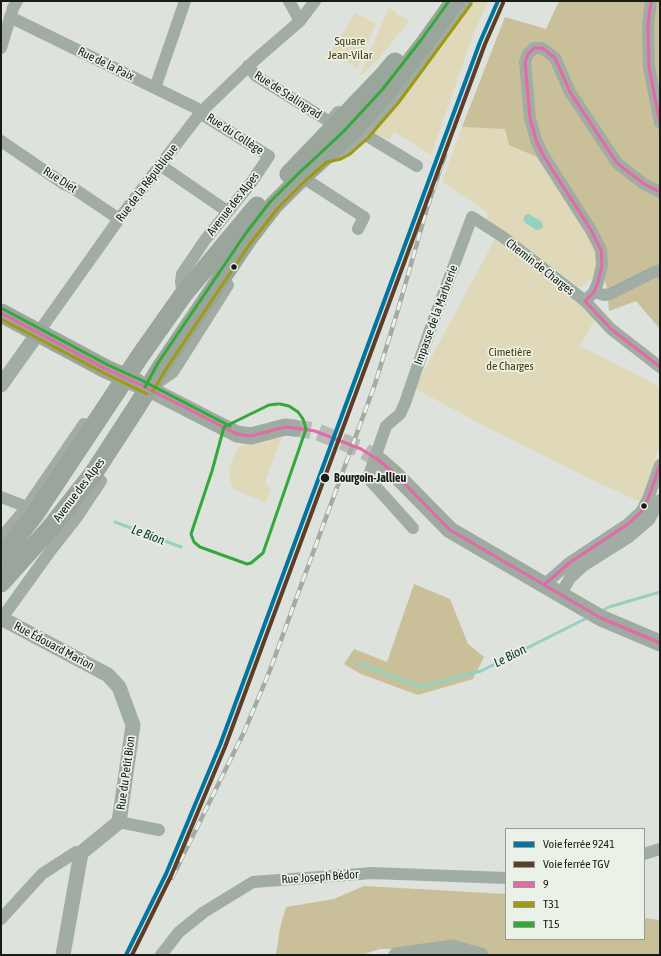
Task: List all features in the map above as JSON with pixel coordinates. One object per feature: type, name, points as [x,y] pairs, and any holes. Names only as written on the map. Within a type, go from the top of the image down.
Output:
[{"type":"main road","points":[[376,90],[440,1]]},
{"type":"main road","points":[[376,90],[426,43],[455,1]]},
{"type":"main road","name":"Avenue des Alpes","points":[[1,583],[52,526],[93,474],[149,389],[162,366],[246,242],[274,205],[308,181],[325,157],[347,136],[376,90]]},
{"type":"main road","name":"Avenue des Alpes","points":[[1,557],[35,514],[178,301],[258,205],[376,90]]},
{"type":"main road","name":"Avenue des Alpes","points":[[149,389],[149,367],[154,354],[172,328],[178,301]]},
{"type":"main road","points":[[1,313],[236,434],[251,436],[285,427],[294,428]]},
{"type":"main road","points":[[380,461],[395,474],[450,530],[601,618],[660,643]]},
{"type":"street","points":[[155,88],[185,1]]},
{"type":"street","points":[[289,1],[300,21]]},
{"type":"street","name":"Rue de la République","points":[[1,385],[119,219],[200,112],[248,66],[300,21],[314,1]]},
{"type":"street","points":[[325,157],[339,154],[348,150],[364,134],[395,99],[467,1]]},
{"type":"street","points":[[651,1],[648,24],[648,67],[660,123]]},
{"type":"street","points":[[1,48],[14,9]]},
{"type":"street","name":"Rue de la Paix","points":[[14,9],[155,88],[196,108],[200,112]]},
{"type":"street","points":[[585,301],[594,292],[602,265],[601,250],[591,230],[543,155],[536,140],[530,118],[525,62],[528,54],[534,48],[542,48],[555,58],[570,92],[616,163],[644,184],[660,192]]},
{"type":"street","name":"Rue de Stalingrad","points":[[248,66],[256,76],[330,122],[347,102],[376,90]]},
{"type":"street","name":"Rue du Collège","points":[[200,112],[269,156]]},
{"type":"street","points":[[364,134],[417,166]]},
{"type":"street","name":"Rue Diet","points":[[1,141],[119,219]]},
{"type":"street","name":"Avenue des Alpes","points":[[178,301],[182,274],[227,211],[249,186],[269,156]]},
{"type":"street","points":[[160,165],[227,211]]},
{"type":"street","points":[[308,181],[364,217],[358,229]]},
{"type":"street","name":"Chemin de Charges","points":[[472,217],[503,237],[585,301],[611,329],[660,367]]},
{"type":"street","name":"Impasse de la Marbrerie","points":[[413,528],[368,478],[386,426],[400,414],[472,217]]},
{"type":"street","points":[[594,292],[604,295],[610,294],[660,270]]},
{"type":"street","name":"Avenue des Alpes","points":[[1,538],[27,507],[104,394],[126,378]]},
{"type":"street","points":[[544,585],[569,563],[628,524],[641,512],[648,499],[660,465]]},
{"type":"street","points":[[1,618],[77,517],[101,482],[93,474]]},
{"type":"street","points":[[1,497],[27,507]]},
{"type":"street","points":[[560,595],[570,578],[583,566],[629,537],[649,520],[660,500]]},
{"type":"street","name":"Rue Édouard Marion","points":[[1,618],[108,675]]},
{"type":"street","name":"Rue du Petit Bion","points":[[81,852],[119,822],[133,725],[119,688],[108,675]]},
{"type":"street","points":[[119,822],[159,830]]},
{"type":"street","points":[[645,854],[660,849]]},
{"type":"street","points":[[1,919],[42,874],[76,852],[81,852],[64,955]]},
{"type":"street","name":"Rue Joseph Bédor","points":[[161,955],[179,932],[185,927],[204,912],[253,882],[372,873],[505,878]]},
{"type":"street","points":[[396,955],[452,947],[481,955]]},
{"type":"green space","points":[[470,1],[488,1],[472,38],[431,155],[394,132],[389,140],[371,131]]},
{"type":"green space","points":[[389,7],[399,16],[400,15],[410,20],[381,56],[362,75],[360,74]]},
{"type":"green space","name":"Square Jean-Vilar","points":[[355,13],[376,23],[357,69],[331,52]]},
{"type":"green space","points":[[462,127],[505,129],[509,145],[537,157],[594,246],[600,263],[596,275],[580,288],[488,222],[487,212],[442,182]]},
{"type":"green space","name":"Cimetière de Charges","points":[[495,239],[596,317],[580,346],[660,387],[660,445],[641,502],[599,483],[479,423],[416,389],[418,382]]},
{"type":"green space","points":[[282,437],[265,482],[271,489],[266,503],[232,488],[229,467],[237,449],[243,445]]},
{"type":"shaded area","points":[[559,1],[660,1],[660,329],[636,301],[609,311],[607,288],[594,246],[537,157],[509,145],[505,129],[462,127],[505,17],[546,29]]},
{"type":"shaded area","points":[[529,214],[542,222],[543,227],[541,229],[536,230],[524,222],[525,215]]},
{"type":"shaded area","points":[[414,584],[450,599],[468,644],[484,657],[473,679],[418,695],[361,674],[344,664],[354,649],[387,662]]},
{"type":"shaded area","points":[[364,886],[505,894],[505,940],[645,940],[645,918],[660,920],[660,955],[476,955],[471,944],[424,949],[380,949],[361,955],[276,955],[280,928],[286,907],[334,899]]},
{"type":"waterway","name":"Le Bion","points":[[115,522],[181,547]]},
{"type":"waterway","name":"Le Bion","points":[[601,611],[609,607],[660,592]]},
{"type":"waterway","name":"Le Bion","points":[[357,663],[421,687],[481,671],[589,617]]},
{"type":"tunnel","points":[[294,428],[315,431],[361,449],[380,461]]},
{"type":"railway","points":[[172,878],[245,730],[270,670],[375,384],[428,205],[445,155]]},
{"type":"rail line","name":"9241","points":[[126,955],[166,874],[220,745],[480,42],[498,1]]},
{"type":"rail line","name":"TGV","points":[[132,955],[171,876],[225,747],[485,44],[503,3]]},
{"type":"transit line","name":"T15","points":[[145,387],[158,363],[246,233],[270,202],[343,132],[382,90],[449,1]]},
{"type":"transit line","name":"9","points":[[651,1],[648,24],[649,67],[660,123]]},
{"type":"transit line","name":"T31","points":[[153,391],[166,369],[249,245],[278,208],[305,181],[327,162],[341,159],[350,154],[368,138],[399,102],[471,4]]},
{"type":"transit line","name":"9","points":[[585,301],[594,292],[598,282],[602,265],[601,250],[591,230],[543,155],[536,140],[530,118],[525,62],[528,54],[534,48],[542,48],[555,58],[570,92],[617,163],[644,184],[660,192]]},
{"type":"transit line","name":"9","points":[[585,301],[611,329],[660,367]]},
{"type":"transit line","name":"T15","points":[[3,309],[108,365],[141,380],[230,426]]},
{"type":"transit line","name":"9","points":[[1,313],[106,369],[139,384],[237,434],[251,436],[285,427],[294,428],[315,431],[361,449],[380,461],[395,474],[450,530],[601,618],[660,643]]},
{"type":"transit line","name":"T31","points":[[1,319],[147,394]]},
{"type":"transit line","name":"T15","points":[[278,404],[269,405],[224,427],[212,471],[191,534],[194,542],[200,547],[247,564],[251,563],[263,553],[306,429],[303,419],[298,412],[289,406],[280,404]]},
{"type":"transit line","name":"9","points":[[544,585],[569,563],[628,524],[641,512],[648,499],[660,465]]},
{"type":"place","name":"Bourgoin-Jallieu","points":[[325,478]]}]
